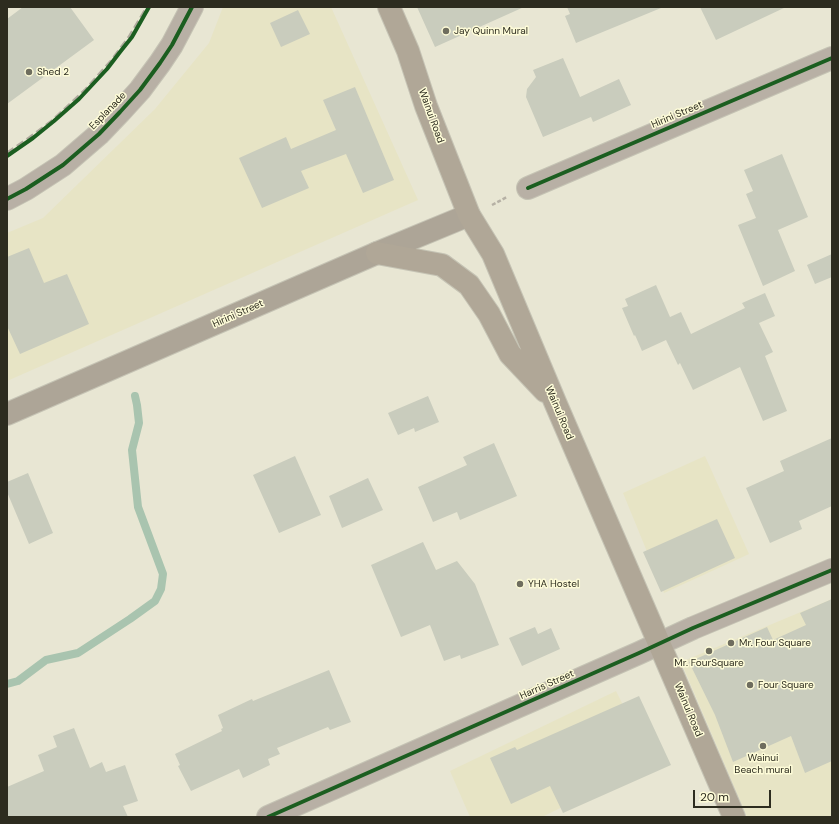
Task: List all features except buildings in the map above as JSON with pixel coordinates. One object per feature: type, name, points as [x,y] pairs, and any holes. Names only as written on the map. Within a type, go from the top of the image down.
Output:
[{"type":"main road","name":"Wainui Road","points":[[389,7],[408,51],[426,106],[470,215],[493,254],[555,402],[734,817]]},
{"type":"main road","name":"Hirini Street","points":[[7,414],[377,253],[470,215]]},
{"type":"main road","points":[[377,253],[442,265],[469,285],[490,314],[510,354],[555,402]]},
{"type":"street","name":"Esplanade","points":[[7,199],[26,189],[63,164],[99,134],[140,90],[160,64],[192,7]]},
{"type":"street","name":"Hirini Street","points":[[528,188],[832,58]]},
{"type":"street","name":"Harris Street","points":[[268,817],[693,628],[832,570]]},
{"type":"path","points":[[470,215],[528,188]]},
{"type":"shaded area","points":[[223,7],[331,7],[418,200],[7,381],[7,233],[43,218],[155,109],[209,43]]},
{"type":"shaded area","points":[[705,456],[749,554],[664,593],[623,493]]},
{"type":"shaded area","points":[[832,599],[832,817],[747,817],[681,662]]},
{"type":"shaded area","points":[[616,691],[652,763],[542,817],[470,817],[450,771]]},
{"type":"waterway","points":[[7,684],[18,681],[46,660],[78,653],[155,601],[161,589],[163,574],[138,507],[132,450],[139,423],[135,396]]},
{"type":"railway","points":[[7,153],[53,120],[86,89],[111,61],[129,37],[147,7]]},
{"type":"cycle path","points":[[7,156],[33,138],[79,99],[107,69],[132,37],[149,7]]},
{"type":"cycle path","points":[[7,199],[26,189],[63,165],[99,134],[140,90],[160,63],[172,45],[192,7]]},
{"type":"cycle path","points":[[528,188],[832,58]]},
{"type":"cycle path","points":[[268,817],[693,628],[832,570]]},
{"type":"place","name":"Jay Quinn Mural","points":[[446,31]]},
{"type":"place","name":"Shed 2","points":[[29,72]]},
{"type":"place","name":"YHA Hostel","points":[[520,584]]},
{"type":"place","name":"Mr. Four Square","points":[[731,643]]},
{"type":"place","name":"Mr. FourSquare","points":[[709,651]]},
{"type":"place","name":"Four Square","points":[[750,685]]},
{"type":"place","name":"Wainui Beach mural","points":[[763,746]]}]
